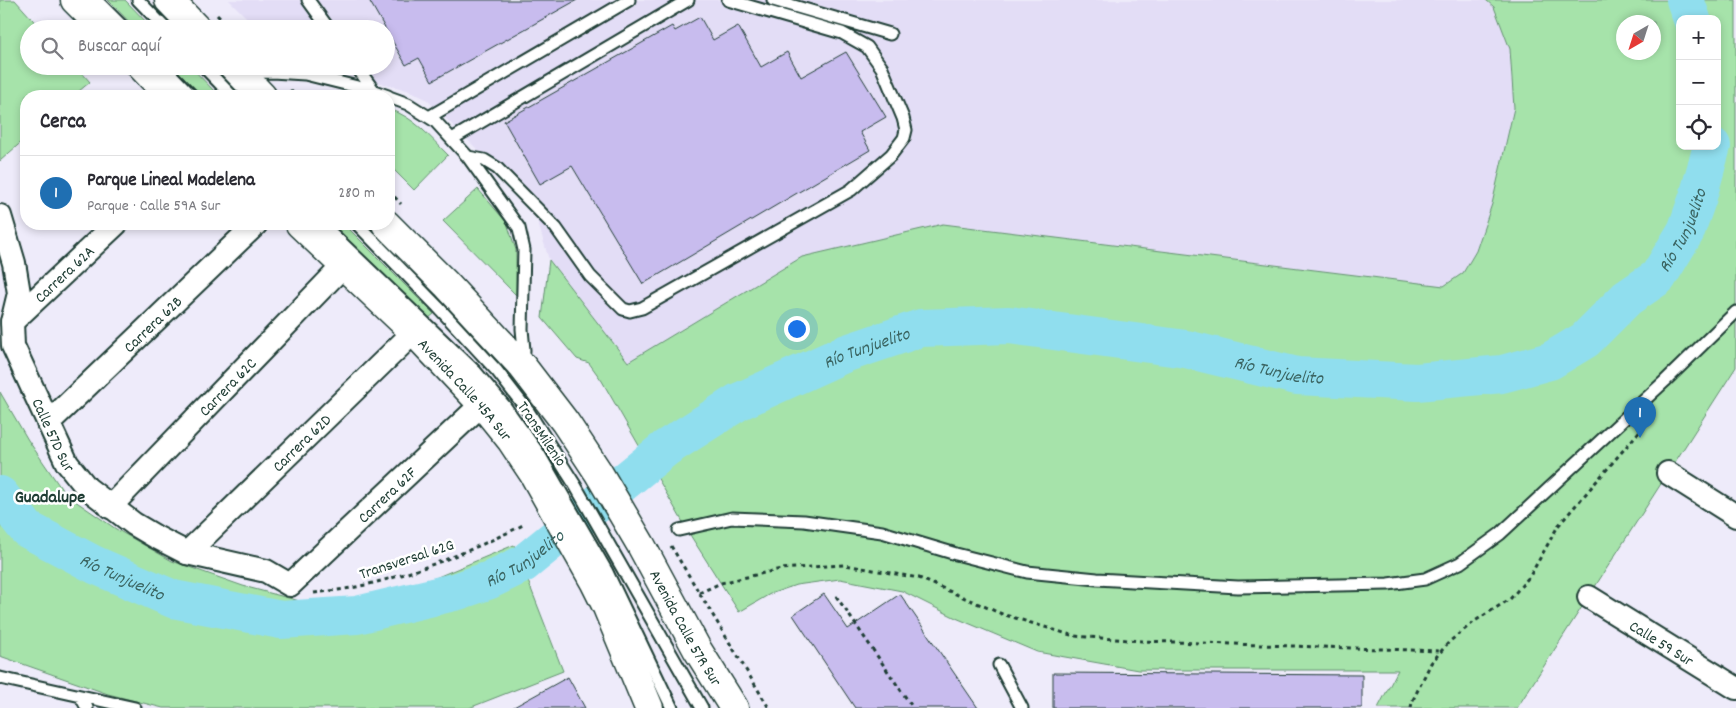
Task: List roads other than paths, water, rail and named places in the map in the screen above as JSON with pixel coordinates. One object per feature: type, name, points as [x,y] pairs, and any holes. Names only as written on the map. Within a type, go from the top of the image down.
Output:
[{"type":"highway","points":[[76,0],[95,20]]},
{"type":"highway","points":[[169,0],[188,20]]},
{"type":"highway","points":[[150,75],[164,90]]},
{"type":"highway","points":[[235,78],[253,90]]},
{"type":"highway","name":"Avenida Calle 45A Sur","points":[[306,230],[414,332],[482,404],[533,474],[555,497],[601,577]]},
{"type":"highway","points":[[392,230],[446,284],[522,366]]},
{"type":"highway","name":"Avenida Calle 57R Sur","points":[[522,366],[565,422],[598,472],[654,542],[697,649],[734,708]]},
{"type":"highway","points":[[601,577],[607,607],[649,708]]},
{"type":"street","name":"Calle 57D Sur","points":[[0,216],[14,263],[19,293],[12,322],[13,346],[67,463],[87,488],[134,524],[187,552],[266,571],[290,585]]},
{"type":"street","name":"Carrera 62A","points":[[12,322],[110,230]]},
{"type":"street","name":"Carrera 62B","points":[[48,423],[250,230]]},
{"type":"street","name":"Carrera 62C","points":[[110,506],[343,266]]},
{"type":"street","name":"Carrera 62D","points":[[187,552],[414,332]]},
{"type":"street","name":"Carrera 62F","points":[[290,585],[482,404]]},
{"type":"street","points":[[1668,473],[1736,516]]},
{"type":"street","name":"Calle 59 Sur","points":[[1589,597],[1736,688]]},
{"type":"lane","points":[[96,0],[116,20]]},
{"type":"lane","points":[[138,0],[157,20]]},
{"type":"lane","points":[[308,0],[322,20]]},
{"type":"lane","points":[[429,117],[629,0]]},
{"type":"lane","points":[[452,140],[688,0]]},
{"type":"lane","points":[[468,157],[484,160],[497,168],[556,228],[590,276],[623,310],[630,311],[642,308],[851,190],[891,155],[904,138],[906,130],[903,118],[882,68],[867,47],[842,33],[728,0]]},
{"type":"lane","points":[[773,0],[890,34]]},
{"type":"lane","points":[[171,75],[186,90]]},
{"type":"lane","points":[[235,78],[254,75]]},
{"type":"lane","points":[[309,75],[370,90]]},
{"type":"lane","points":[[362,75],[373,90]]},
{"type":"lane","points":[[395,99],[408,104],[429,117],[452,140],[468,157],[519,228],[524,250],[522,329],[524,350],[522,366]]},
{"type":"lane","name":"TransMilenio","points":[[328,230],[476,372],[504,405],[539,454],[555,497]]},
{"type":"lane","name":"TransMilenio","points":[[363,230],[438,306],[497,371],[528,410],[620,562],[702,708]]},
{"type":"lane","points":[[679,530],[732,518],[804,521],[882,532],[956,554],[1027,572],[1097,579],[1238,588],[1388,584],[1425,579],[1460,563],[1500,534],[1665,381],[1736,312]]},
{"type":"lane","points":[[601,577],[672,708]]},
{"type":"lane","points":[[999,665],[1022,708]]},
{"type":"lane","points":[[0,678],[135,708]]},
{"type":"lane","points":[[81,697],[87,708]]},
{"type":"waterway","name":"Río Tunjuelito","points":[[1685,0],[1691,15]]},
{"type":"waterway","name":"Río Tunjuelito","points":[[0,495],[27,529],[95,565],[173,599],[281,620],[357,615],[458,591],[490,580],[523,564],[666,448],[738,402],[844,354],[921,328],[1009,325],[1186,349],[1297,376],[1417,382],[1502,374],[1550,361],[1585,340],[1627,298],[1658,277],[1686,231],[1711,150]]},
{"type":"place","name":"Parque Lineal Madelena","points":[[1640,438]]},
{"type":"district","name":"Guadalupe","points":[[50,496]]}]
